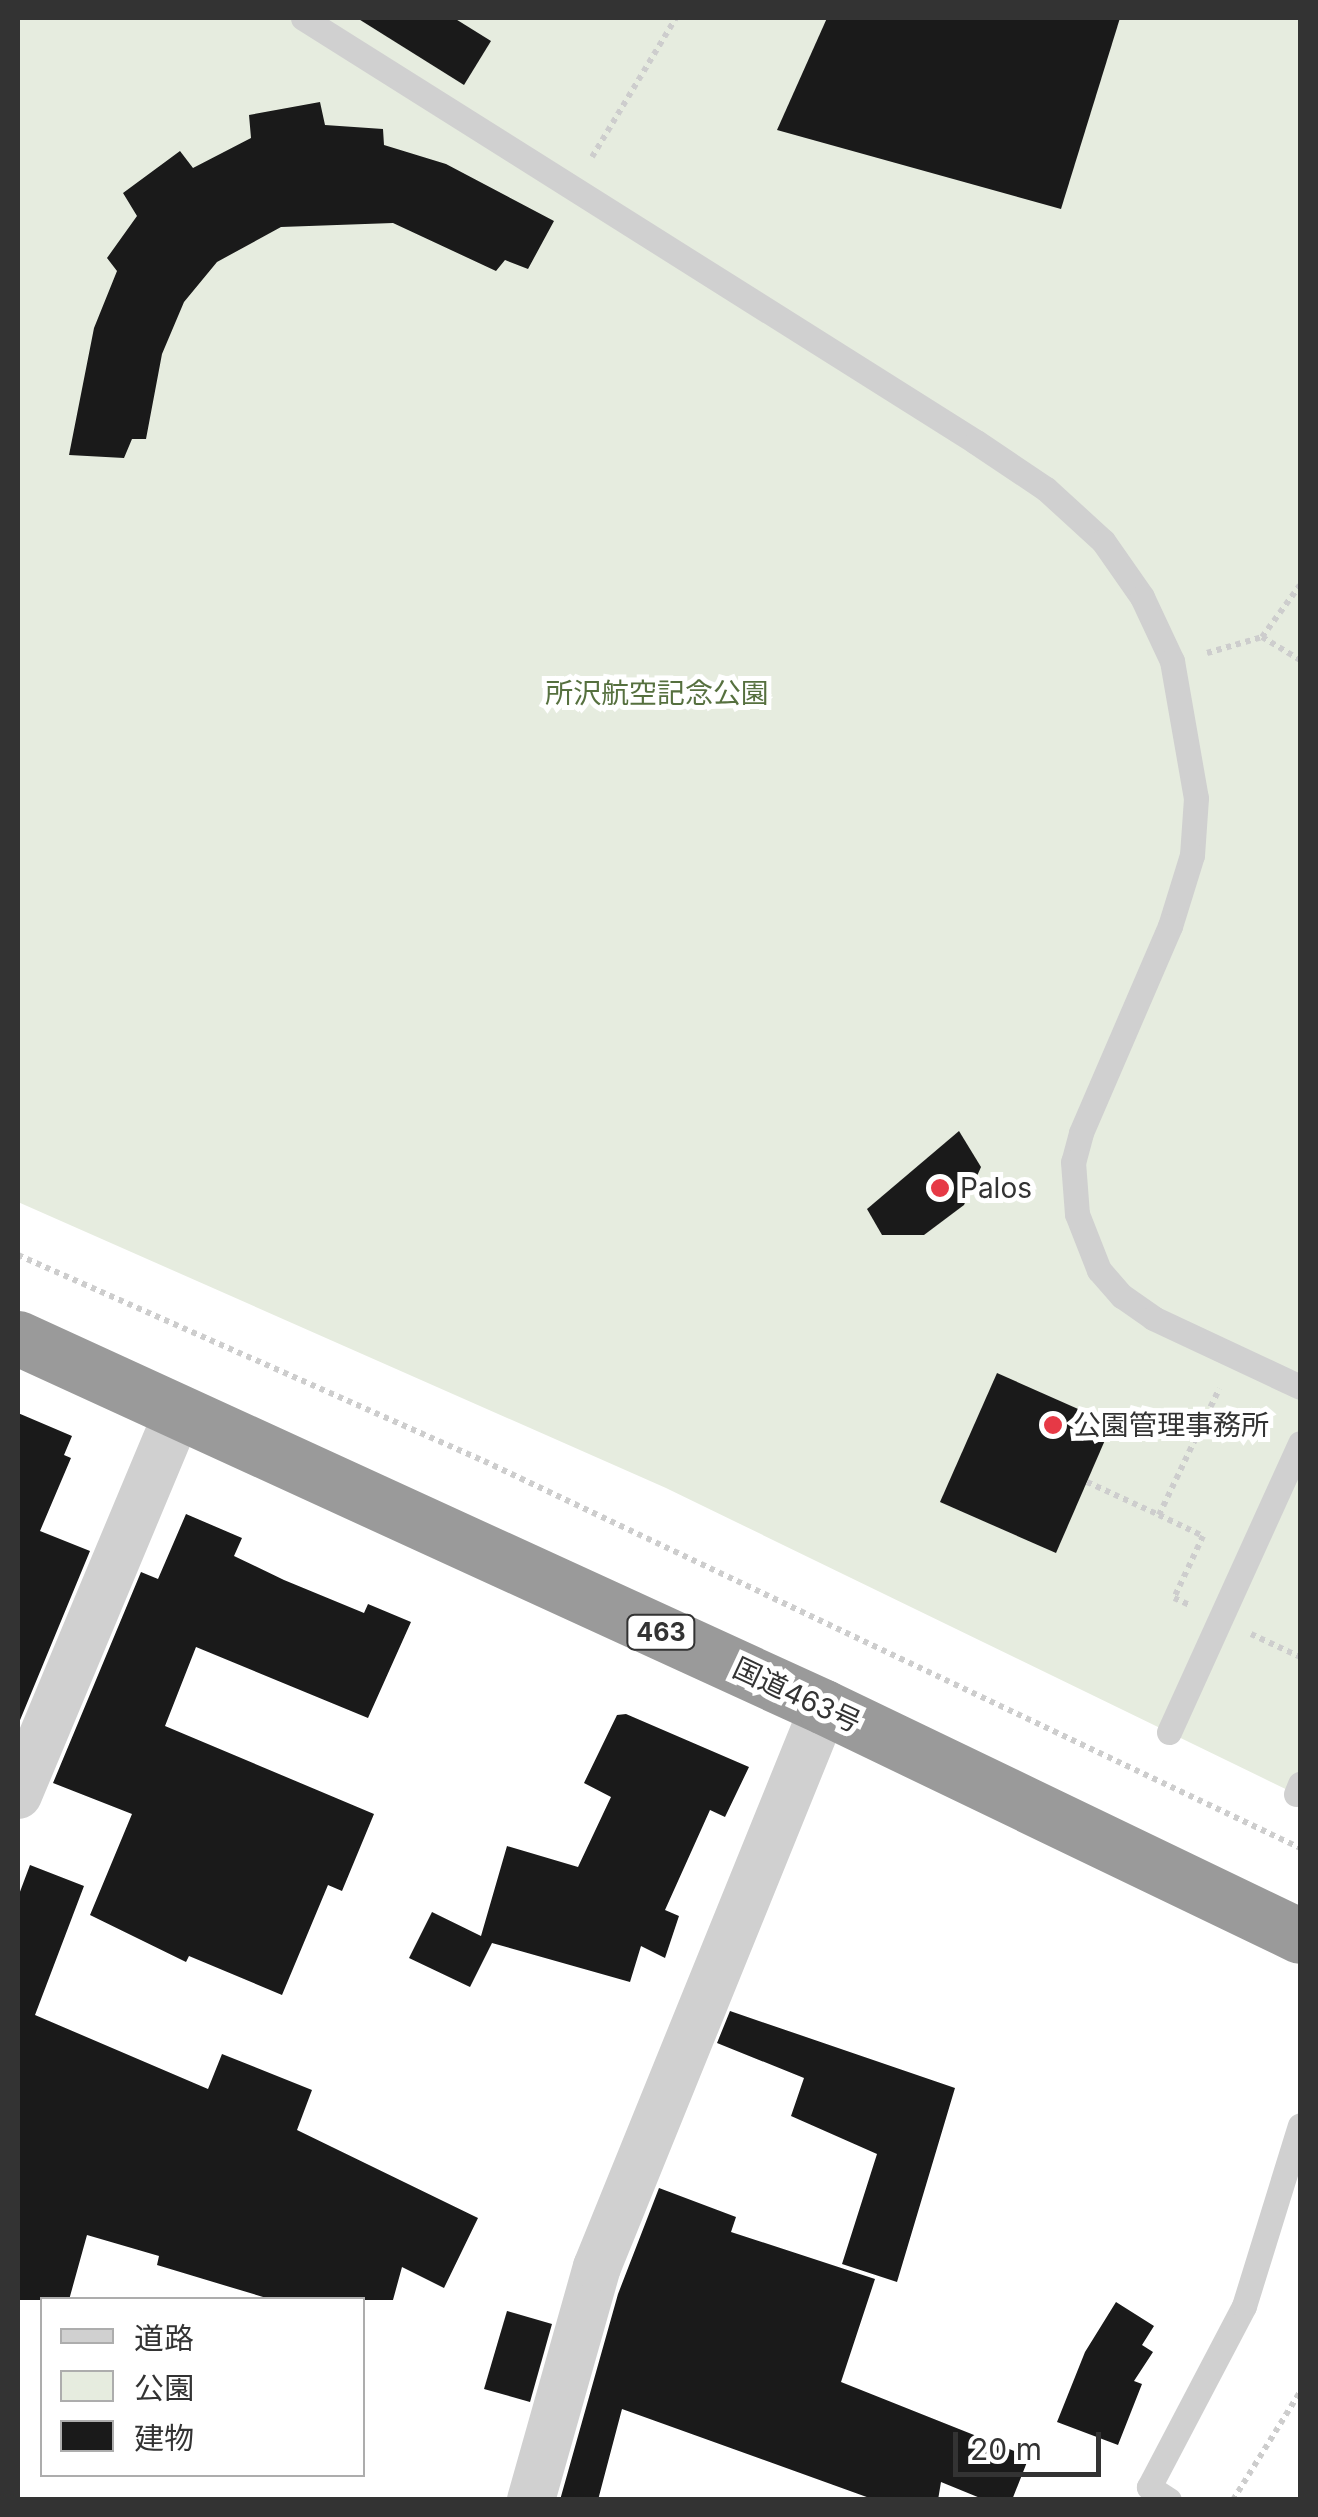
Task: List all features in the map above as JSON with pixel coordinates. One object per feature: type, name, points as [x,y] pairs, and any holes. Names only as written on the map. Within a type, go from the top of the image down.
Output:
[{"type":"highway","name":"国道463号","points":[[18,1338],[824,1708],[1300,1936]]},
{"type":"street","points":[[18,1795],[180,1410]]},
{"type":"street","points":[[530,2500],[597,2267],[824,1708]]},
{"type":"lane","points":[[303,18],[1046,488],[1103,541],[1142,598],[1172,661],[1196,798],[1192,855],[1170,926],[1081,1133],[1073,1190],[1084,1242],[1122,1296],[1300,1387]]},
{"type":"lane","points":[[1169,1732],[1300,1443]]},
{"type":"lane","points":[[1169,2500],[1149,2487],[1244,2306],[1300,2126]]},
{"type":"path","points":[[610,119],[676,18]]},
{"type":"path","points":[[1172,661],[1262,636],[1300,584]]},
{"type":"path","points":[[1262,636],[1300,660]]},
{"type":"path","points":[[18,1255],[484,1461],[1300,1848]]},
{"type":"path","points":[[1087,1482],[1159,1515],[1234,1356]]},
{"type":"path","points":[[1233,2500],[1300,2392]]},
{"type":"green space","name":"所沢航空記念公園","points":[[18,18],[1300,18],[1300,1796],[666,1488],[18,1202]]},
{"type":"building","points":[[357,18],[454,18],[491,41],[464,85]]},
{"type":"building","points":[[827,18],[1120,18],[1061,209],[777,130]]},
{"type":"building","points":[[320,102],[325,125],[383,129],[384,145],[446,164],[554,221],[528,269],[505,260],[496,271],[393,223],[281,227],[217,262],[184,302],[162,354],[146,439],[132,439],[124,458],[69,455],[94,328],[117,271],[107,258],[137,216],[123,193],[180,151],[193,168],[251,138],[249,115]]},
{"type":"building","points":[[959,1131],[981,1167],[964,1205],[924,1235],[882,1235],[867,1209]]},
{"type":"building","points":[[997,1373],[1112,1424],[1056,1553],[940,1502]]},
{"type":"building","points":[[18,1413],[72,1436],[64,1455],[71,1458],[40,1531],[90,1551],[18,1725]]},
{"type":"building","points":[[186,1514],[242,1538],[234,1556],[284,1580],[364,1613],[368,1604],[411,1622],[368,1718],[196,1647],[165,1726],[374,1814],[342,1891],[328,1885],[282,1995],[189,1956],[186,1962],[90,1915],[132,1814],[53,1783],[141,1572],[158,1579]]},
{"type":"building","points":[[626,1714],[749,1767],[725,1817],[710,1810],[665,1910],[679,1916],[665,1958],[641,1946],[630,1982],[492,1943],[470,1987],[409,1958],[432,1912],[481,1936],[507,1846],[578,1867],[611,1797],[584,1783],[617,1715]]},
{"type":"building","points":[[30,1865],[84,1886],[35,2015],[208,2089],[222,2054],[312,2090],[297,2130],[478,2218],[444,2288],[402,2267],[393,2300],[263,2297],[157,2265],[159,2256],[87,2235],[70,2297],[18,2300],[18,1897]]},
{"type":"building","points":[[730,2011],[955,2088],[897,2282],[842,2264],[877,2154],[791,2116],[804,2078],[717,2043]]},
{"type":"building","points":[[659,2188],[736,2217],[731,2232],[875,2279],[841,2382],[1029,2457],[1012,2500],[985,2500],[941,2482],[938,2500],[875,2500],[622,2409],[598,2500],[560,2500],[618,2294]]},
{"type":"building","points":[[1116,2302],[1154,2326],[1142,2345],[1153,2352],[1134,2381],[1142,2384],[1118,2445],[1057,2422],[1085,2352]]},
{"type":"building","points":[[507,2311],[552,2324],[530,2402],[484,2389]]},
{"type":"place","name":"Palos","points":[[940,1188]]},
{"type":"place","name":"公園管理事務所","points":[[1053,1425]]}]
